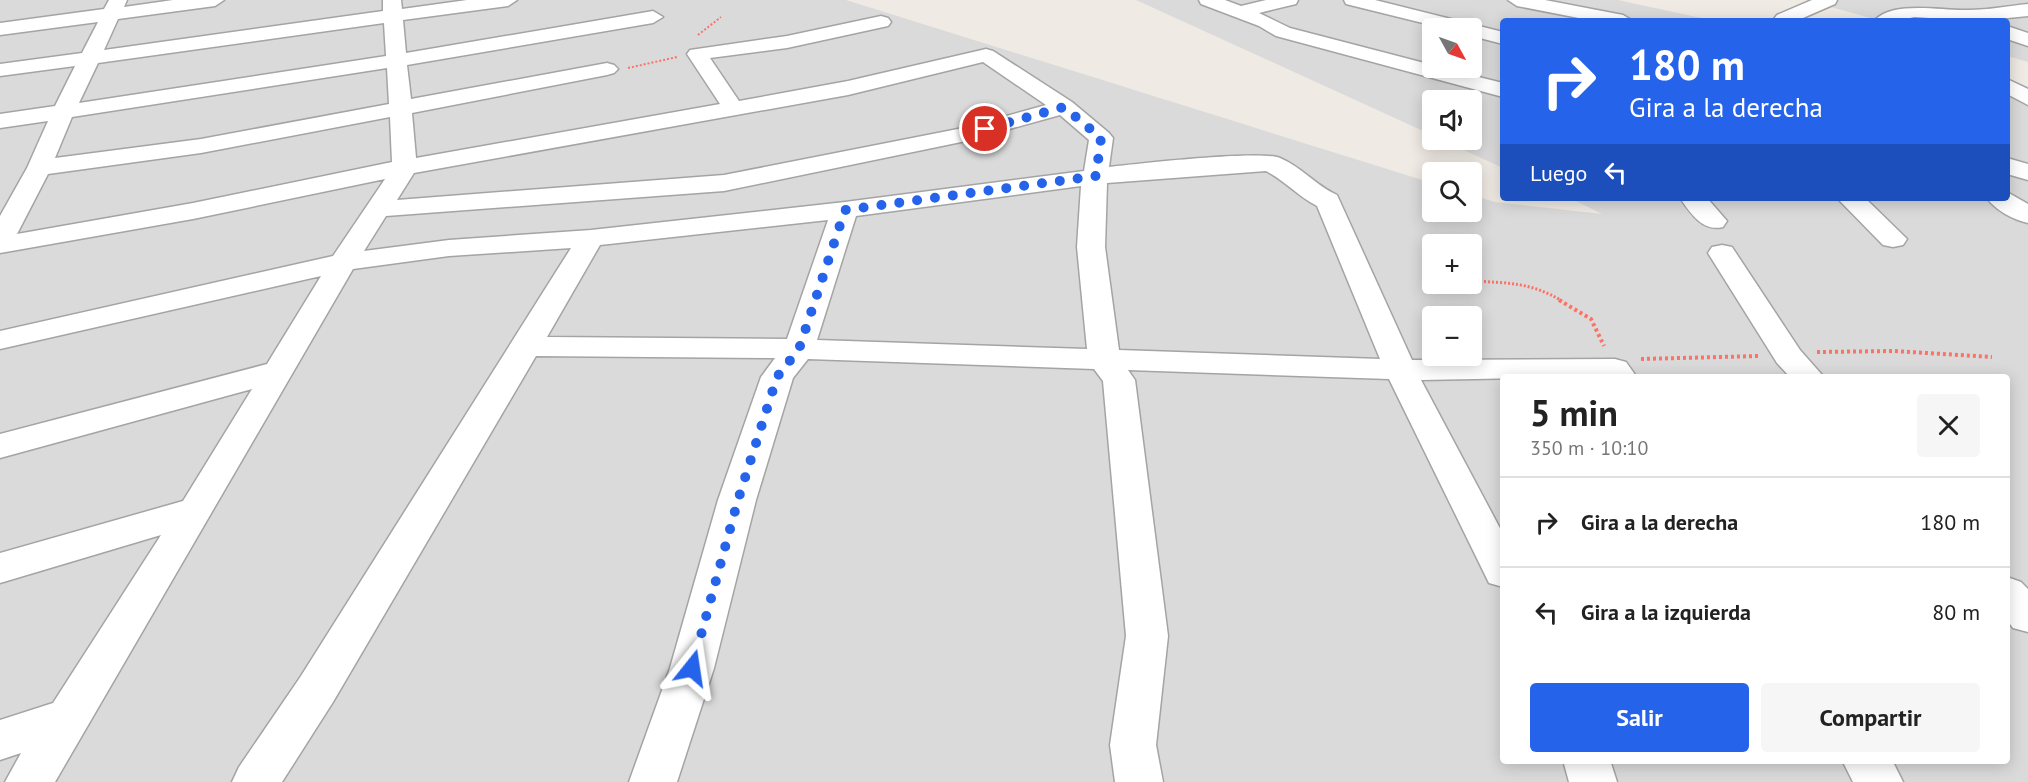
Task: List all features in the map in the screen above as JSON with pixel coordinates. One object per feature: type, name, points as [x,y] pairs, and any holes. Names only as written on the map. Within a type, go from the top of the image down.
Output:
[{"type":"street","points":[[0,29],[115,6],[215,0]]},
{"type":"street","points":[[0,70],[393,8],[508,0]]},
{"type":"street","points":[[1209,0],[1283,32],[1309,40],[1500,89]]},
{"type":"street","points":[[1239,12],[1289,0]]},
{"type":"street","points":[[1353,0],[1424,18]]},
{"type":"street","points":[[1517,0],[1608,18]]},
{"type":"street","points":[[1786,18],[1828,0]]},
{"type":"street","points":[[1878,2],[1966,18]]},
{"type":"street","points":[[0,243],[39,168],[63,111],[92,57],[115,6]]},
{"type":"street","points":[[1890,18],[1909,6]]},
{"type":"street","points":[[28,782],[196,511],[343,262],[405,167],[393,8]]},
{"type":"street","points":[[1977,18],[2028,10]]},
{"type":"street","points":[[0,120],[245,86],[398,58],[653,17]]},
{"type":"street","points":[[734,109],[697,54],[770,45],[881,22]]},
{"type":"street","points":[[1482,33],[1500,37]]},
{"type":"street","points":[[2010,33],[2028,40]]},
{"type":"street","points":[[0,243],[194,210],[405,167],[849,88],[986,55],[1064,107],[1101,138],[1091,247],[1104,360],[1119,380],[1147,636],[1133,745],[1139,782]]},
{"type":"street","points":[[39,168],[201,146],[607,69]]},
{"type":"street","points":[[2010,87],[2028,98]]},
{"type":"street","points":[[2010,103],[2028,107]]},
{"type":"street","points":[[377,209],[724,183],[966,134],[1064,107]]},
{"type":"street","points":[[0,340],[343,262],[449,248],[591,238],[845,210],[1096,176],[1270,163],[1285,169],[1296,177],[1308,191],[1328,201],[1401,370],[1500,566]]},
{"type":"street","points":[[2010,166],[2028,173]]},
{"type":"street","points":[[1696,201],[1714,221]]},
{"type":"street","points":[[1853,201],[1893,239]]},
{"type":"street","points":[[2005,201],[2028,214]]},
{"type":"street","points":[[653,782],[692,668],[738,500],[777,377],[799,349],[845,210]]},
{"type":"street","points":[[256,782],[317,689],[591,238]]},
{"type":"street","points":[[1722,253],[1798,366]]},
{"type":"street","points":[[524,346],[799,349],[1401,370],[1615,368]]},
{"type":"street","points":[[0,446],[279,371]]},
{"type":"street","points":[[0,568],[196,511]]},
{"type":"street","points":[[2010,596],[2028,616]]},
{"type":"street","points":[[0,740],[70,717]]},
{"type":"street","points":[[1587,764],[1593,782]]},
{"type":"street","points":[[1868,764],[1879,782]]},
{"type":"path","points":[[607,69],[638,66],[697,54]]},
{"type":"path","points":[[1482,282],[1523,284],[1542,289],[1591,319],[1615,368],[1798,366],[1808,352],[1894,351],[1992,357]]},
{"type":"shaded area","points":[[0,0],[846,0],[1422,180],[1422,222],[1482,222],[1482,198],[1495,202],[1602,214],[1576,201],[2010,201],[2010,93],[2028,101],[2028,782],[0,782]]},
{"type":"shaded area","points":[[1136,0],[1618,0],[1701,18],[1500,18],[1500,167],[1464,150],[1482,150],[1482,90],[1422,90],[1422,130]]},
{"type":"shaded area","points":[[1806,0],[2028,0],[2028,62],[2010,57],[2010,18],[1870,18]]},
{"type":"route","points":[[692,668],[738,500],[777,377],[799,349],[845,210],[1096,176],[1101,138],[1064,107],[985,129]]}]
